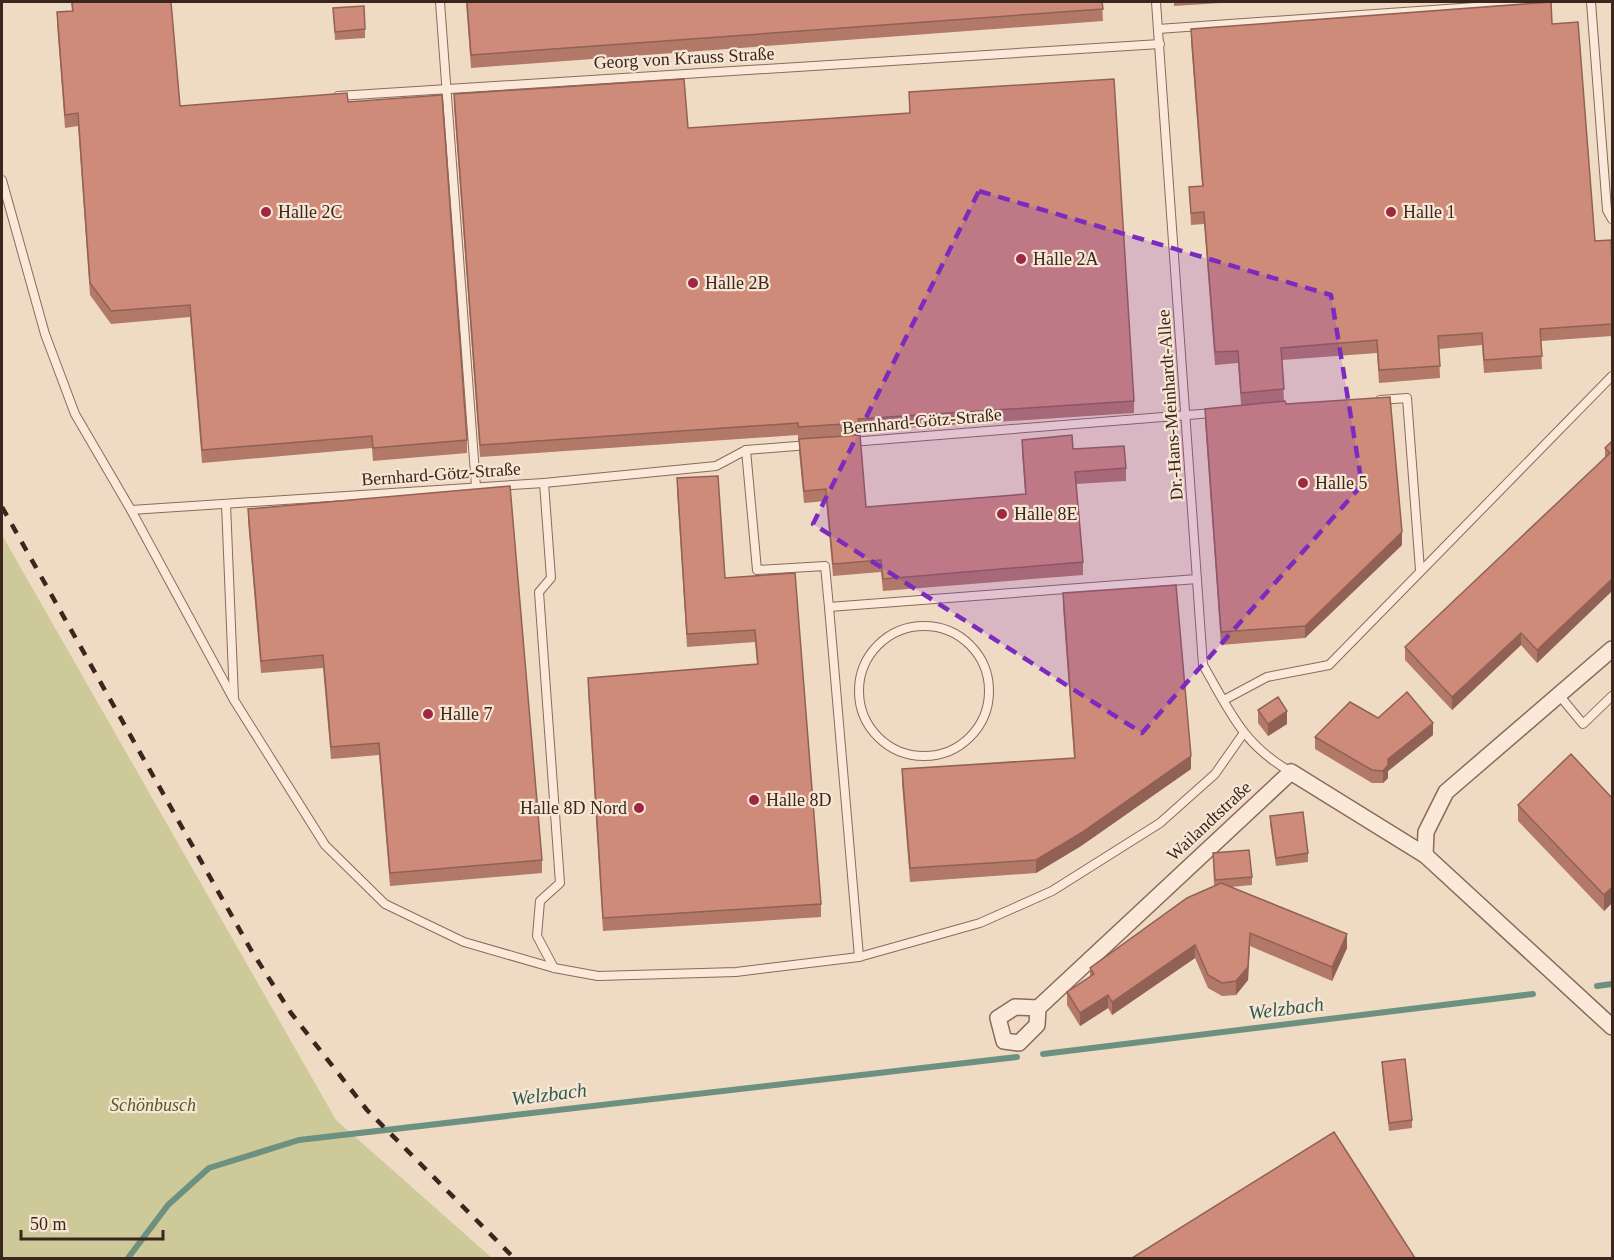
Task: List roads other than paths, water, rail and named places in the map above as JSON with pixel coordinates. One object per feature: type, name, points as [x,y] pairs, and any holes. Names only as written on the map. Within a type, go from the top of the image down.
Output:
[{"type":"street","points":[[1425,855],[1426,832],[1446,792],[1612,649]]},
{"type":"street","points":[[1291,772],[1425,855],[1612,1027]]},
{"type":"street","name":"Wailandtstraße","points":[[1038,1008],[1291,772]]},
{"type":"lane","points":[[440,2],[476,487]]},
{"type":"lane","name":"Dr.-Hans-Meinhardt-Allee","points":[[1156,2],[1203,664],[1243,734],[1261,753],[1291,772]]},
{"type":"lane","points":[[1158,29],[1547,2]]},
{"type":"lane","points":[[1591,2],[1607,210],[1612,219]]},
{"type":"lane","name":"Georg von Krauss Straße","points":[[328,96],[1160,44]]},
{"type":"lane","points":[[2,180],[45,334],[75,414],[131,510],[234,700],[325,845],[384,904],[464,942],[554,968],[598,976],[736,972],[859,957],[980,923],[1052,891],[1160,823],[1215,774],[1243,734]]},
{"type":"lane","points":[[1224,700],[1267,677],[1329,665],[1419,570],[1612,376]]},
{"type":"lane","points":[[1372,400],[1407,398],[1419,570]]},
{"type":"lane","name":"Bernhard-Götz-Straße","points":[[840,443],[1221,412]]},
{"type":"lane","name":"Bernhard-Götz-Straße","points":[[131,510],[544,483],[716,466],[746,450],[816,445]]},
{"type":"lane","points":[[746,450],[757,570],[789,570],[825,566],[859,957]]},
{"type":"lane","points":[[544,483],[550,578],[539,592],[560,884],[540,901],[537,936],[554,968]]},
{"type":"lane","points":[[226,504],[234,700]]},
{"type":"lane","points":[[829,607],[1197,579]]},
{"type":"lane","points":[[921,624],[954,631],[981,655],[991,694],[976,733],[941,756],[898,753],[869,730],[857,698],[862,664],[886,635],[921,624]]},
{"type":"lane","points":[[1558,695],[1583,724],[1612,696]]},
{"type":"waterway","name":"Welzbach","points":[[1597,986],[1612,984]]},
{"type":"waterway","name":"Welzbach","points":[[1043,1054],[1533,994]]},
{"type":"waterway","name":"Welzbach","points":[[128,1258],[168,1205],[209,1168],[299,1140],[1017,1057]]},
{"type":"railway","points":[[2,507],[251,950],[291,1013],[367,1110],[514,1258]]},
{"type":"place","name":"Halle 2C","points":[[266,212]]},
{"type":"place","name":"Halle 1","points":[[1391,212]]},
{"type":"place","name":"Halle 2A","points":[[1021,259]]},
{"type":"place","name":"Halle 2B","points":[[693,283]]},
{"type":"place","name":"Halle 5","points":[[1303,483]]},
{"type":"place","name":"Halle 8E","points":[[1002,514]]},
{"type":"place","name":"Halle 7","points":[[428,714]]},
{"type":"place","name":"Halle 8D","points":[[754,800]]},
{"type":"place","name":"Halle 8D Nord","points":[[639,808]]},
{"type":"park label","name":"Schönbusch","points":[[153,1105]]}]
